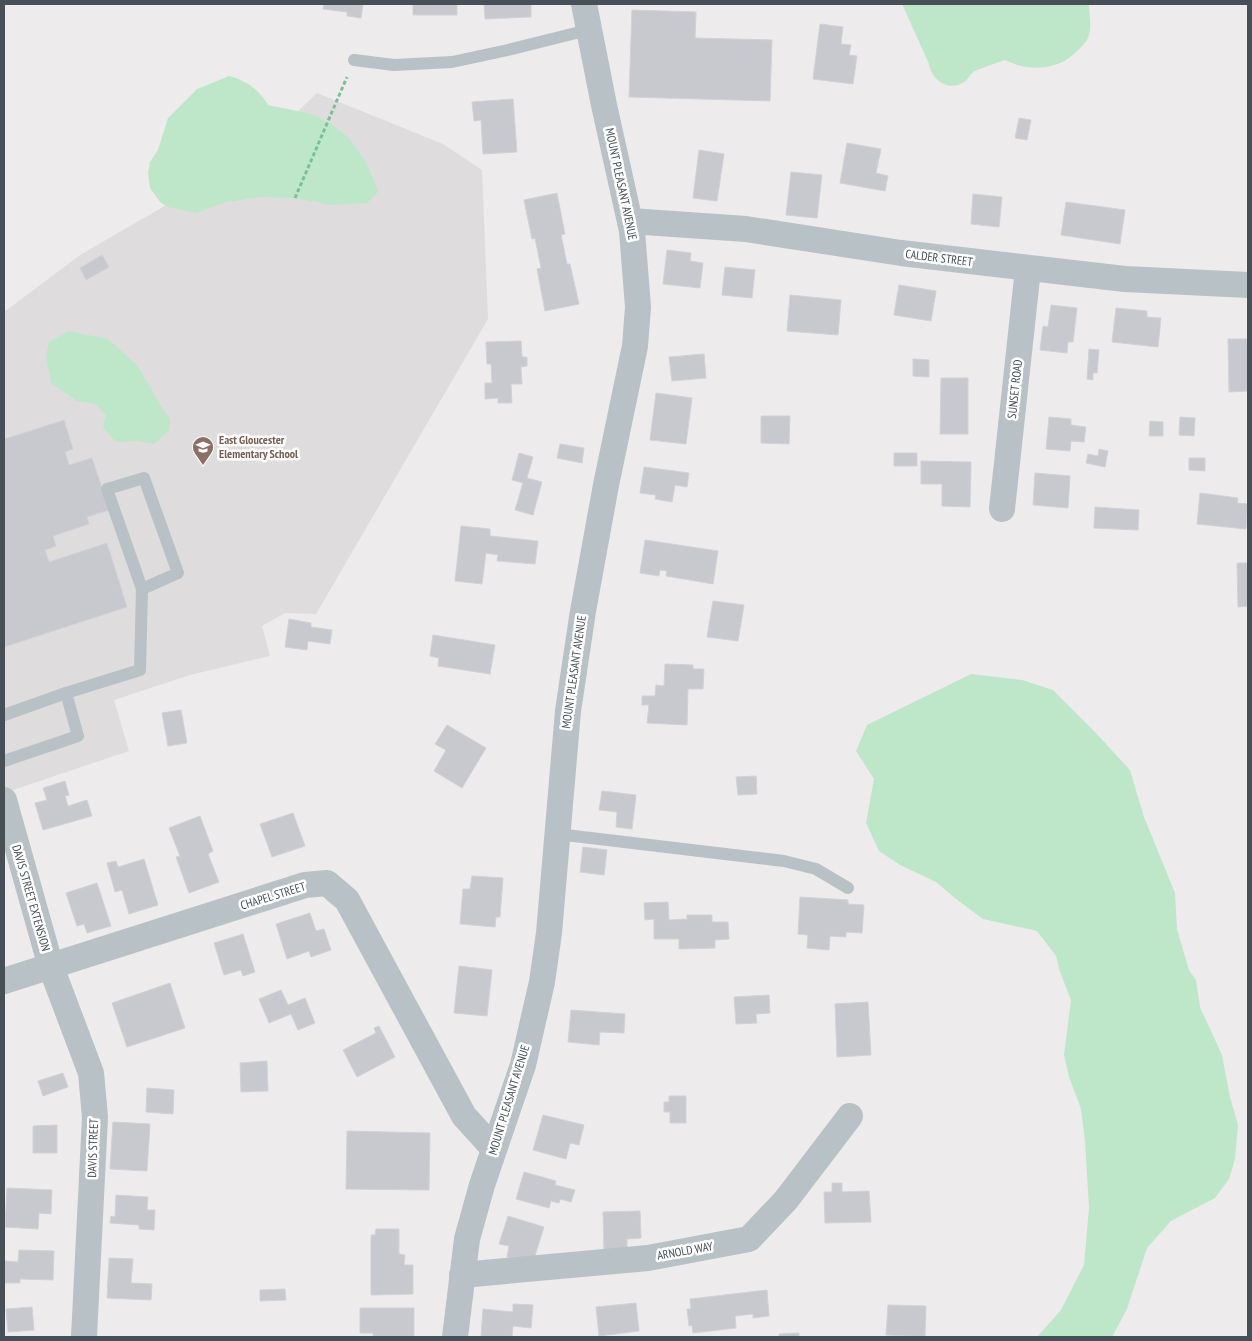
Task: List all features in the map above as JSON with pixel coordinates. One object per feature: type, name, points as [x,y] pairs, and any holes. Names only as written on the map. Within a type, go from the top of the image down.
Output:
[{"type":"street","name":"MOUNT PLEASANT AVENUE","points":[[455,1337],[467,1240],[482,1185],[523,1065],[542,982],[549,933],[568,712],[583,611],[606,485],[636,346],[638,307],[632,231],[584,4]]},
{"type":"street","name":"CALDER STREET","points":[[630,221],[746,229],[901,253],[1028,269],[1125,279],[1248,285]]},
{"type":"street","name":"SUNSET ROAD","points":[[1002,510],[1028,269]]},
{"type":"street","name":"DAVIS STREET EXTENSION","points":[[4,800],[51,967]]},
{"type":"street","name":"CHAPEL STREET","points":[[4,981],[305,885],[327,883],[348,900],[464,1116],[494,1149]]},
{"type":"street","name":"DAVIS STREET","points":[[51,967],[91,1074],[94,1117],[84,1337]]},
{"type":"street","name":"ARNOLD WAY","points":[[462,1276],[648,1258],[749,1239],[786,1200],[850,1116]]},
{"type":"lane","points":[[354,60],[394,65],[452,62],[588,30]]},
{"type":"lane","points":[[4,715],[140,670],[142,590],[107,489],[144,478],[178,573],[142,590]]},
{"type":"lane","points":[[4,761],[78,736],[66,693]]},
{"type":"lane","points":[[557,834],[784,861],[816,869],[848,888]]},
{"type":"path","points":[[294,198],[354,60]]},
{"type":"shaded area","name":"East Gloucester Elementary School","points":[[317,93],[443,144],[482,170],[488,319],[316,614],[285,613],[262,626],[270,656],[190,675],[114,700],[129,751],[4,793],[4,312],[80,255],[218,175],[273,135]]},
{"type":"green space","points":[[902,4],[1089,4],[1090,31],[1082,46],[1061,63],[1043,68],[1033,68],[1005,60],[975,71],[966,81],[953,86],[937,80]]},
{"type":"green space","points":[[229,76],[252,86],[268,105],[320,118],[340,131],[364,158],[378,192],[367,203],[330,205],[295,198],[262,197],[227,202],[196,213],[168,207],[160,202],[150,188],[148,173],[150,162],[158,150],[168,118],[197,89]]},
{"type":"green space","points":[[69,331],[108,339],[138,366],[170,419],[170,430],[154,444],[138,441],[116,442],[103,428],[106,415],[96,404],[77,401],[51,383],[46,356],[49,342]]},
{"type":"green space","points":[[971,674],[1022,680],[1053,690],[1130,770],[1144,817],[1175,893],[1177,929],[1189,970],[1196,980],[1200,1007],[1222,1055],[1230,1097],[1238,1125],[1235,1159],[1229,1179],[1215,1198],[1171,1221],[1147,1248],[1127,1309],[1112,1337],[1037,1337],[1061,1310],[1084,1265],[1089,1208],[1081,1109],[1069,1077],[1064,1055],[1071,1000],[1056,956],[1037,931],[983,919],[936,882],[900,865],[879,851],[866,823],[874,779],[856,751],[867,725]]},
{"type":"building","points":[[324,4],[363,4],[361,18],[347,16],[347,12],[323,9]]},
{"type":"building","points":[[413,4],[457,4],[457,15],[413,15]]},
{"type":"building","points":[[484,4],[531,4],[531,17],[485,19]]},
{"type":"building","points":[[632,10],[696,12],[695,38],[772,40],[770,101],[629,97]]},
{"type":"building","points":[[820,24],[843,27],[841,44],[851,45],[849,55],[857,56],[853,84],[813,79]]},
{"type":"building","points":[[513,99],[517,152],[483,154],[481,120],[474,121],[472,102]]},
{"type":"building","points":[[1019,118],[1031,120],[1027,140],[1015,138]]},
{"type":"building","points":[[847,143],[881,149],[876,173],[888,176],[885,191],[840,183]]},
{"type":"building","points":[[699,150],[724,154],[717,201],[693,198]]},
{"type":"building","points":[[791,172],[822,175],[817,218],[786,215]]},
{"type":"building","points":[[557,193],[565,234],[561,235],[567,264],[570,264],[579,304],[545,311],[537,269],[541,268],[535,238],[532,239],[524,200]]},
{"type":"building","points":[[973,194],[1002,197],[999,227],[971,224]]},
{"type":"building","points":[[1066,202],[1125,210],[1120,244],[1061,235]]},
{"type":"building","points":[[667,250],[691,253],[690,261],[703,263],[700,288],[663,284]]},
{"type":"building","points":[[102,255],[109,267],[86,280],[80,268]]},
{"type":"building","points":[[725,267],[755,270],[752,298],[722,295]]},
{"type":"building","points":[[899,285],[936,291],[931,321],[894,315]]},
{"type":"building","points":[[790,295],[841,300],[838,335],[787,331]]},
{"type":"building","points":[[1051,305],[1077,308],[1073,342],[1068,342],[1067,353],[1040,350],[1043,326],[1048,327]]},
{"type":"building","points":[[1116,308],[1147,311],[1147,317],[1161,318],[1158,347],[1112,342]]},
{"type":"building","points":[[1228,339],[1248,339],[1248,391],[1229,392]]},
{"type":"building","points":[[521,341],[522,357],[527,357],[527,366],[521,367],[522,384],[511,384],[512,403],[498,403],[498,398],[485,399],[485,383],[492,383],[491,364],[487,364],[486,342]]},
{"type":"building","points":[[1089,349],[1099,350],[1097,373],[1093,373],[1093,380],[1087,379]]},
{"type":"building","points":[[704,354],[706,378],[672,381],[669,357]]},
{"type":"building","points":[[913,359],[929,360],[929,377],[913,376]]},
{"type":"building","points":[[941,378],[968,378],[968,434],[940,434]]},
{"type":"building","points":[[656,393],[692,398],[686,444],[650,440]]},
{"type":"building","points":[[761,416],[790,416],[789,444],[761,443]]},
{"type":"building","points":[[1049,417],[1071,419],[1071,425],[1086,427],[1084,442],[1071,441],[1070,451],[1046,449]]},
{"type":"building","points":[[1180,417],[1195,418],[1194,436],[1179,435]]},
{"type":"building","points":[[64,420],[73,449],[65,452],[69,465],[92,458],[109,510],[87,517],[89,524],[53,536],[56,546],[45,550],[49,562],[107,543],[127,607],[4,647],[4,435],[5,439]]},
{"type":"building","points":[[1150,421],[1163,422],[1163,436],[1149,436]]},
{"type":"building","points":[[560,444],[584,448],[582,463],[557,458]]},
{"type":"building","points":[[1099,449],[1108,451],[1105,467],[1086,463],[1088,454],[1098,456]]},
{"type":"building","points":[[519,453],[533,457],[527,478],[542,482],[533,515],[515,510],[523,483],[512,480]]},
{"type":"building","points":[[894,453],[917,453],[917,466],[894,466]]},
{"type":"building","points":[[1189,458],[1205,458],[1205,471],[1189,470]]},
{"type":"building","points":[[921,461],[971,462],[970,507],[942,506],[942,484],[921,484]]},
{"type":"building","points":[[644,467],[689,473],[687,487],[675,485],[672,502],[655,499],[656,495],[640,493]]},
{"type":"building","points":[[1035,473],[1070,476],[1068,508],[1033,505]]},
{"type":"building","points":[[1200,493],[1238,498],[1237,503],[1248,504],[1246,529],[1197,524]]},
{"type":"building","points":[[1095,507],[1139,510],[1138,530],[1094,528]]},
{"type":"building","points":[[461,526],[490,529],[490,536],[538,541],[535,564],[497,561],[498,555],[486,553],[482,584],[455,581]]},
{"type":"building","points":[[645,540],[718,551],[713,584],[666,576],[667,571],[660,570],[659,576],[640,573]]},
{"type":"building","points":[[1237,563],[1248,563],[1248,606],[1238,607]]},
{"type":"building","points":[[713,601],[744,605],[738,641],[707,637]]},
{"type":"building","points":[[289,619],[311,623],[311,627],[332,630],[330,644],[308,641],[307,650],[285,647]]},
{"type":"building","points":[[433,635],[495,645],[490,674],[438,666],[439,658],[430,656]]},
{"type":"building","points":[[665,664],[693,665],[693,669],[704,669],[703,689],[688,689],[687,725],[647,723],[649,705],[642,705],[642,696],[655,696],[656,685],[664,686]]},
{"type":"building","points":[[181,710],[187,743],[168,746],[162,713]]},
{"type":"building","points":[[447,725],[486,748],[462,788],[434,771],[446,750],[435,744]]},
{"type":"building","points":[[756,776],[757,794],[738,795],[736,777]]},
{"type":"building","points":[[65,781],[69,795],[65,796],[68,806],[87,800],[92,816],[43,830],[35,803],[47,800],[43,788]]},
{"type":"building","points":[[602,791],[636,795],[632,829],[616,827],[617,812],[599,810]]},
{"type":"building","points":[[293,813],[305,846],[272,857],[260,824]]},
{"type":"building","points":[[200,816],[213,851],[208,854],[219,882],[189,893],[176,857],[180,856],[169,828]]},
{"type":"building","points":[[583,847],[607,850],[604,875],[580,872]]},
{"type":"building","points":[[144,859],[158,905],[129,914],[122,890],[115,892],[107,863],[116,861],[118,867]]},
{"type":"building","points":[[472,876],[503,878],[500,917],[496,917],[495,927],[460,924],[463,889],[470,889]]},
{"type":"building","points":[[97,883],[111,926],[87,933],[84,924],[77,926],[66,893]]},
{"type":"building","points":[[800,897],[848,900],[848,904],[864,905],[862,933],[846,932],[846,937],[830,936],[829,950],[807,948],[808,935],[798,934]]},
{"type":"building","points":[[668,902],[669,920],[687,919],[687,915],[712,915],[712,922],[728,922],[729,939],[715,940],[715,948],[679,949],[679,939],[654,939],[654,919],[645,920],[644,903]]},
{"type":"building","points":[[310,913],[316,931],[324,929],[331,950],[311,957],[309,951],[287,959],[276,924]]},
{"type":"building","points":[[243,934],[255,972],[243,976],[241,970],[224,975],[214,943]]},
{"type":"building","points":[[459,966],[492,970],[487,1016],[454,1013]]},
{"type":"building","points":[[170,983],[185,1028],[127,1047],[112,1003]]},
{"type":"building","points":[[281,990],[288,1005],[305,998],[315,1023],[298,1030],[291,1014],[269,1023],[259,999]]},
{"type":"building","points":[[769,995],[770,1013],[756,1014],[757,1023],[736,1024],[734,997]]},
{"type":"building","points":[[868,1002],[871,1055],[837,1057],[835,1004]]},
{"type":"building","points":[[571,1010],[625,1014],[624,1033],[600,1032],[599,1045],[568,1042]]},
{"type":"building","points":[[379,1026],[395,1057],[357,1077],[343,1050],[376,1033],[374,1028]]},
{"type":"building","points":[[267,1061],[268,1091],[241,1092],[240,1063]]},
{"type":"building","points":[[63,1073],[68,1087],[43,1096],[38,1081]]},
{"type":"building","points":[[147,1088],[174,1090],[173,1114],[146,1112]]},
{"type":"building","points":[[669,1096],[686,1096],[686,1123],[670,1123],[670,1112],[664,1112],[664,1102],[669,1102]]},
{"type":"building","points":[[543,1115],[584,1125],[579,1145],[570,1143],[566,1159],[533,1150]]},
{"type":"building","points":[[113,1122],[150,1124],[147,1171],[110,1169]]},
{"type":"building","points":[[57,1125],[57,1153],[33,1153],[33,1126]]},
{"type":"building","points":[[347,1131],[430,1133],[429,1190],[346,1189]]},
{"type":"building","points":[[524,1172],[556,1181],[555,1185],[575,1190],[571,1202],[560,1199],[559,1203],[551,1201],[549,1208],[516,1199]]},
{"type":"building","points":[[832,1183],[842,1183],[842,1192],[869,1191],[871,1222],[825,1223],[824,1192],[832,1192]]},
{"type":"building","points":[[7,1188],[52,1190],[51,1214],[39,1213],[38,1229],[5,1227]]},
{"type":"building","points":[[116,1195],[148,1197],[147,1210],[155,1210],[154,1230],[139,1229],[139,1225],[110,1223],[111,1216],[115,1217]]},
{"type":"building","points":[[640,1211],[641,1238],[627,1239],[627,1250],[604,1251],[603,1212]]},
{"type":"building","points":[[508,1216],[544,1227],[533,1262],[507,1257],[509,1246],[499,1244]]},
{"type":"building","points":[[376,1229],[399,1229],[399,1254],[405,1255],[404,1265],[413,1265],[413,1294],[371,1295],[371,1235],[375,1235]]},
{"type":"building","points":[[19,1250],[54,1251],[53,1280],[20,1279],[20,1283],[4,1283],[4,1261],[18,1262]]},
{"type":"building","points":[[109,1258],[133,1259],[131,1283],[152,1284],[151,1300],[107,1298]]},
{"type":"building","points":[[285,1289],[286,1300],[260,1301],[260,1290]]},
{"type":"building","points":[[767,1290],[769,1316],[753,1318],[753,1314],[735,1316],[736,1328],[693,1333],[692,1325],[689,1326],[687,1309],[691,1309],[690,1299]]},
{"type":"building","points":[[636,1303],[639,1331],[599,1336],[596,1307]]},
{"type":"building","points":[[513,1304],[533,1305],[531,1328],[513,1326],[512,1337],[481,1337],[483,1309],[513,1312]]},
{"type":"building","points":[[888,1305],[926,1306],[925,1337],[886,1335]]},
{"type":"building","points":[[32,1307],[34,1330],[8,1332],[6,1309]]},
{"type":"building","points":[[360,1308],[414,1308],[414,1337],[373,1337],[373,1333],[360,1333]]},
{"type":"building","points":[[799,1333],[799,1337],[779,1337],[779,1334]]},
{"type":"place","name":"East Gloucester Elementary School","points":[[203,466]]}]
